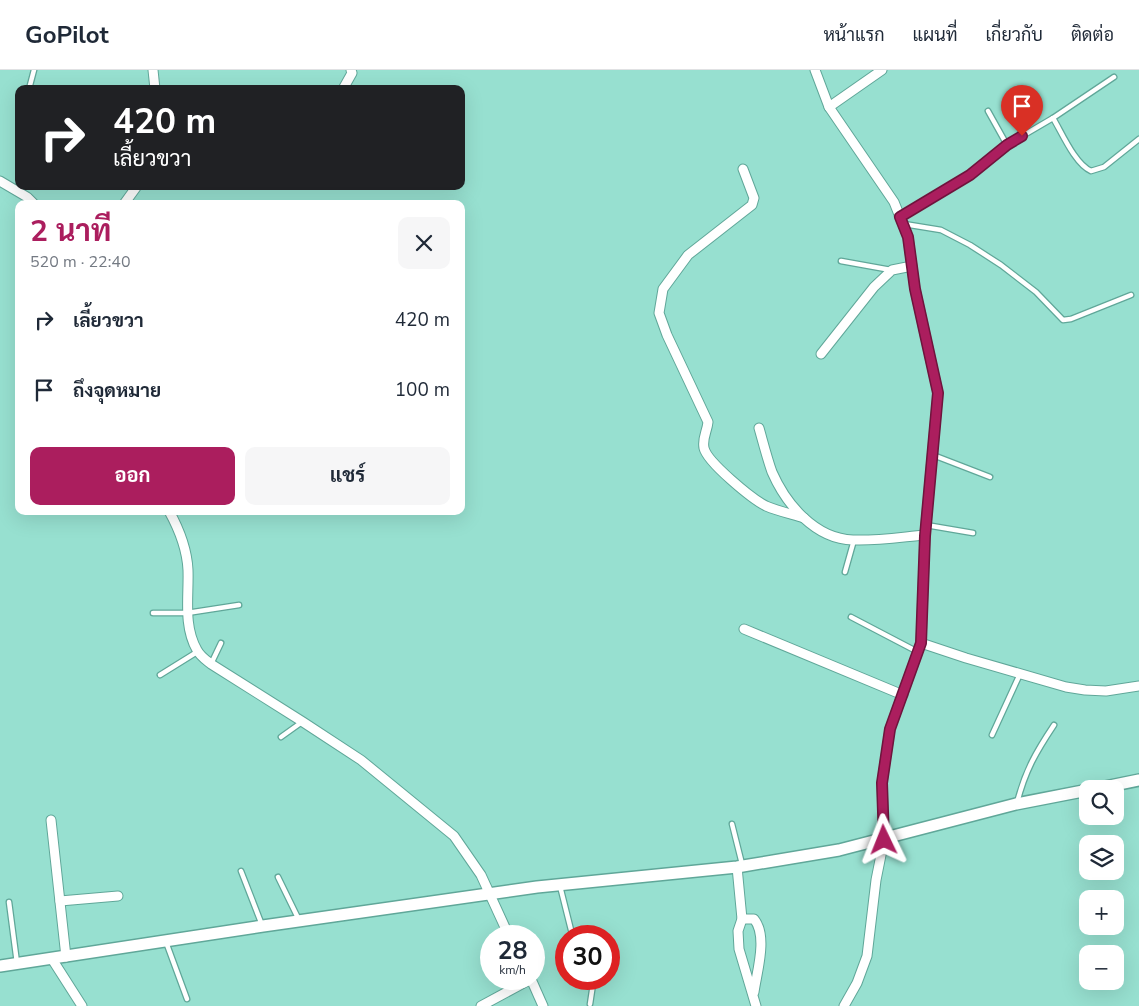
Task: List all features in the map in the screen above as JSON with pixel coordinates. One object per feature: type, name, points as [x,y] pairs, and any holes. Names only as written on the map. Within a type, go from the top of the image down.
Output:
[{"type":"street","points":[[154,70],[156,85]]},
{"type":"street","points":[[345,85],[352,73],[351,70]]},
{"type":"street","points":[[814,70],[829,107],[894,202],[908,237],[915,289],[938,393],[925,536],[919,647],[890,729],[882,783],[884,840],[876,880],[867,956],[857,983],[844,1006]]},
{"type":"street","points":[[829,107],[882,70]]},
{"type":"street","points":[[743,169],[754,198],[752,205],[688,254],[663,289],[659,313],[667,335],[708,422],[707,430],[703,437],[704,450],[715,465],[747,493],[765,505],[804,518]]},
{"type":"street","points":[[0,181],[15,188]]},
{"type":"street","points":[[20,190],[30,200]]},
{"type":"street","points":[[821,354],[874,286],[892,270],[912,266]]},
{"type":"street","points":[[759,428],[772,472],[791,503],[814,526],[834,536],[854,540],[925,536]]},
{"type":"street","points":[[173,515],[180,531],[188,568],[188,613],[191,637],[197,652],[211,664],[361,760],[454,836],[481,875],[504,925]]},
{"type":"street","points":[[744,629],[903,695]]},
{"type":"street","points":[[919,647],[966,658],[1066,687],[1106,691],[1139,686]]},
{"type":"street","points":[[1124,783],[1139,780]]},
{"type":"street","points":[[0,966],[560,884],[740,866],[839,850],[884,840],[1016,804],[1079,792]]},
{"type":"street","points":[[51,820],[66,957]]},
{"type":"street","points":[[740,866],[742,919],[738,931],[739,949],[756,1006]]},
{"type":"street","points":[[60,901],[118,896]]},
{"type":"street","points":[[742,919],[754,918],[761,935],[754,995]]},
{"type":"street","points":[[52,959],[82,1006]]},
{"type":"street","points":[[481,1006],[511,990]]},
{"type":"street","points":[[536,990],[543,1006]]},
{"type":"lane","points":[[30,85],[34,70]]},
{"type":"lane","points":[[901,221],[970,175],[1007,145],[1053,118],[1114,77]]},
{"type":"lane","points":[[988,111],[1007,145]]},
{"type":"lane","points":[[1053,118],[1077,158],[1091,172],[1104,168],[1139,138]]},
{"type":"lane","points":[[901,221],[941,230],[970,245],[1001,265],[1036,292],[1063,320],[1071,319],[1131,295]]},
{"type":"lane","points":[[841,261],[892,270]]},
{"type":"lane","points":[[933,455],[990,477]]},
{"type":"lane","points":[[926,525],[973,533]]},
{"type":"lane","points":[[845,572],[854,540]]},
{"type":"lane","points":[[153,612],[188,613],[239,605]]},
{"type":"lane","points":[[851,617],[919,647]]},
{"type":"lane","points":[[211,664],[222,643]]},
{"type":"lane","points":[[160,675],[197,652]]},
{"type":"lane","points":[[992,735],[1020,674]]},
{"type":"lane","points":[[281,737],[303,722]]},
{"type":"lane","points":[[1016,804],[1032,759],[1054,725]]},
{"type":"lane","points":[[732,824],[740,866]]},
{"type":"lane","points":[[241,871],[263,926]]},
{"type":"lane","points":[[278,878],[300,922]]},
{"type":"lane","points":[[560,884],[570,925]]},
{"type":"lane","points":[[9,902],[17,964]]},
{"type":"lane","points":[[166,942],[187,999]]},
{"type":"lane","points":[[590,1004],[592,990]]},
{"type":"route","points":[[884,840],[882,783],[890,729],[921,643],[925,536],[938,393],[915,289],[908,237],[900,217],[970,175],[1007,145],[1022,136]]}]
